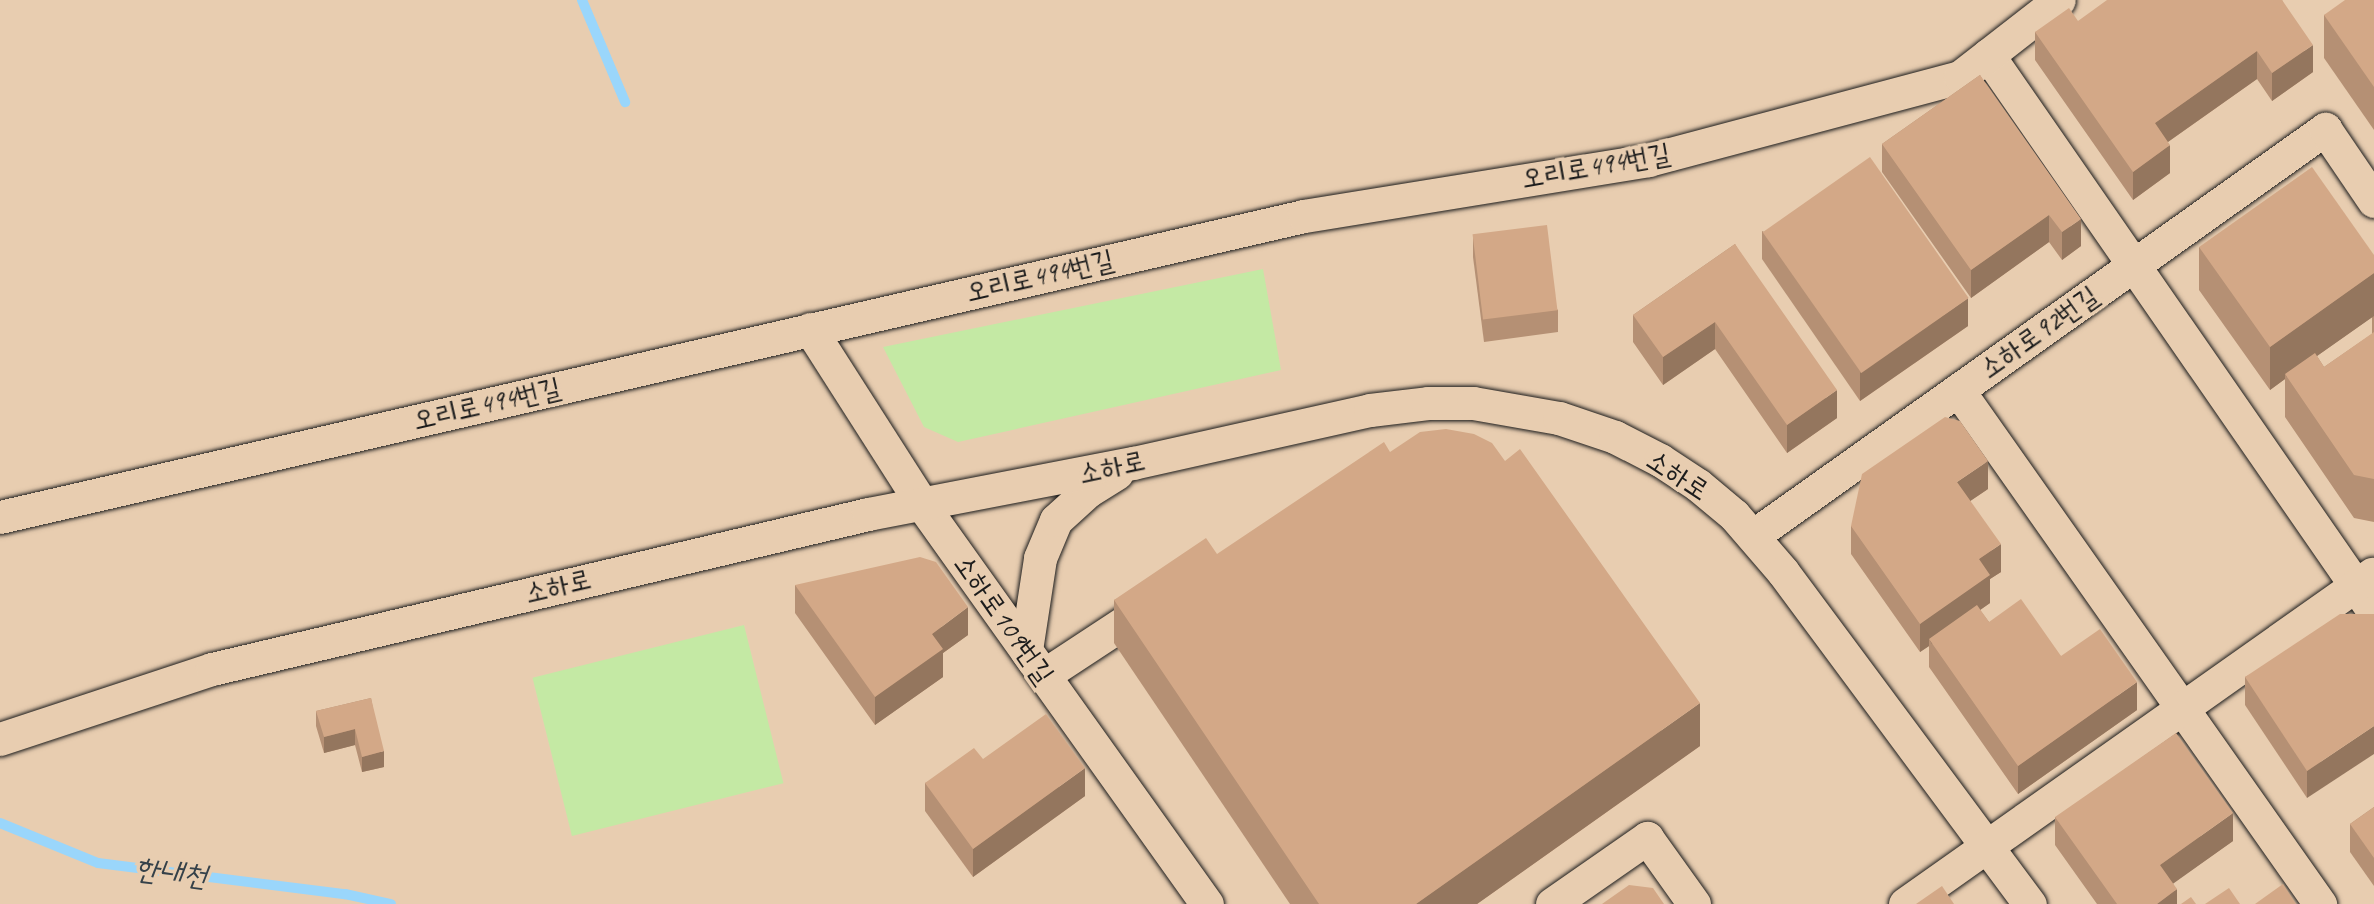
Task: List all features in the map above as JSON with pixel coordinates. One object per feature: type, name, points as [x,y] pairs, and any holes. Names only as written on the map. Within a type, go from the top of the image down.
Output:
[{"type":"street","name":"오리로494번길","points":[[0,517],[1304,216],[1648,160],[1960,77],[2059,0]]},
{"type":"street","points":[[1988,55],[2134,265],[2365,579],[2374,612]]},
{"type":"street","name":"소하로92번길","points":[[1754,535],[2325,129],[2374,201]]},
{"type":"street","name":"소하로109번길","points":[[810,329],[923,506],[1207,904]]},
{"type":"street","points":[[1958,390],[2320,904]]},
{"type":"street","name":"소하로","points":[[3,738],[212,669],[868,514],[923,506],[1133,463],[1370,410],[1473,403],[1559,418],[1615,438],[1660,460],[1699,485],[1754,535],[2031,904]]},
{"type":"street","points":[[1133,463],[1088,491],[1056,520],[1040,558],[1035,662],[1146,608]]},
{"type":"street","points":[[1905,904],[2365,579]]},
{"type":"street","points":[[1552,904],[1647,838],[1694,904]]},
{"type":"green space","points":[[1263,269],[1281,370],[958,442],[924,427],[883,347]]},
{"type":"green space","points":[[744,625],[783,783],[572,836],[532,678]]},
{"type":"building","points":[[2107,0],[2282,0],[2313,45],[2272,73],[2257,51],[2155,123],[2170,145],[2133,172],[2035,32],[2069,8],[2078,21]]},
{"type":"building","points":[[2345,0],[2374,0],[2374,87],[2324,15]]},
{"type":"building","points":[[1980,75],[2081,219],[2062,232],[2049,215],[1971,270],[1882,144]]},
{"type":"building","points":[[1870,157],[1969,298],[1861,373],[1763,232]]},
{"type":"building","points":[[2312,167],[2374,255],[2374,273],[2270,347],[2199,247]]},
{"type":"building","points":[[1547,225],[1557,310],[1483,319],[1473,234]]},
{"type":"building","points":[[1735,244],[1837,390],[1787,425],[1715,322],[1663,357],[1633,315]]},
{"type":"building","points":[[2374,332],[2374,479],[2354,475],[2285,374],[2315,353],[2324,367]]},
{"type":"building","points":[[1945,417],[1960,421],[1988,461],[1957,482],[2001,544],[1979,559],[1990,575],[1920,624],[1851,526],[1862,474]]},
{"type":"building","points":[[1446,429],[1474,434],[1492,443],[1505,461],[1520,449],[1700,703],[1416,904],[1319,904],[1114,600],[1206,538],[1217,554],[1384,442],[1390,452],[1420,432]]},
{"type":"building","points":[[920,557],[936,562],[968,607],[932,634],[943,649],[875,697],[795,585]]},
{"type":"building","points":[[2021,599],[2061,656],[2100,629],[2137,682],[2018,766],[1929,639],[1977,605],[1989,622]]},
{"type":"building","points":[[2340,614],[2374,614],[2374,726],[2307,771],[2245,677]]},
{"type":"building","points":[[371,698],[384,751],[362,757],[355,729],[324,737],[316,711]]},
{"type":"building","points":[[1046,714],[1085,768],[973,849],[925,783],[974,748],[983,759]]},
{"type":"building","points":[[2176,733],[2233,813],[2160,865],[2177,889],[2157,904],[2117,904],[2055,817]]},
{"type":"building","points":[[2374,807],[2374,858],[2350,824]]},
{"type":"building","points":[[2283,884],[2296,904],[2255,904]]},
{"type":"building","points":[[1629,885],[1653,888],[1664,904],[1602,904]]},
{"type":"building","points":[[1942,886],[1954,904],[1916,904]]},
{"type":"building","points":[[2229,888],[2240,904],[2205,904]]},
{"type":"building","points":[[2191,897],[2196,904],[2181,904]]},
{"type":"waterway","points":[[582,0],[625,102]]},
{"type":"waterway","name":"한내천","points":[[0,823],[98,863],[345,894],[391,904]]}]
